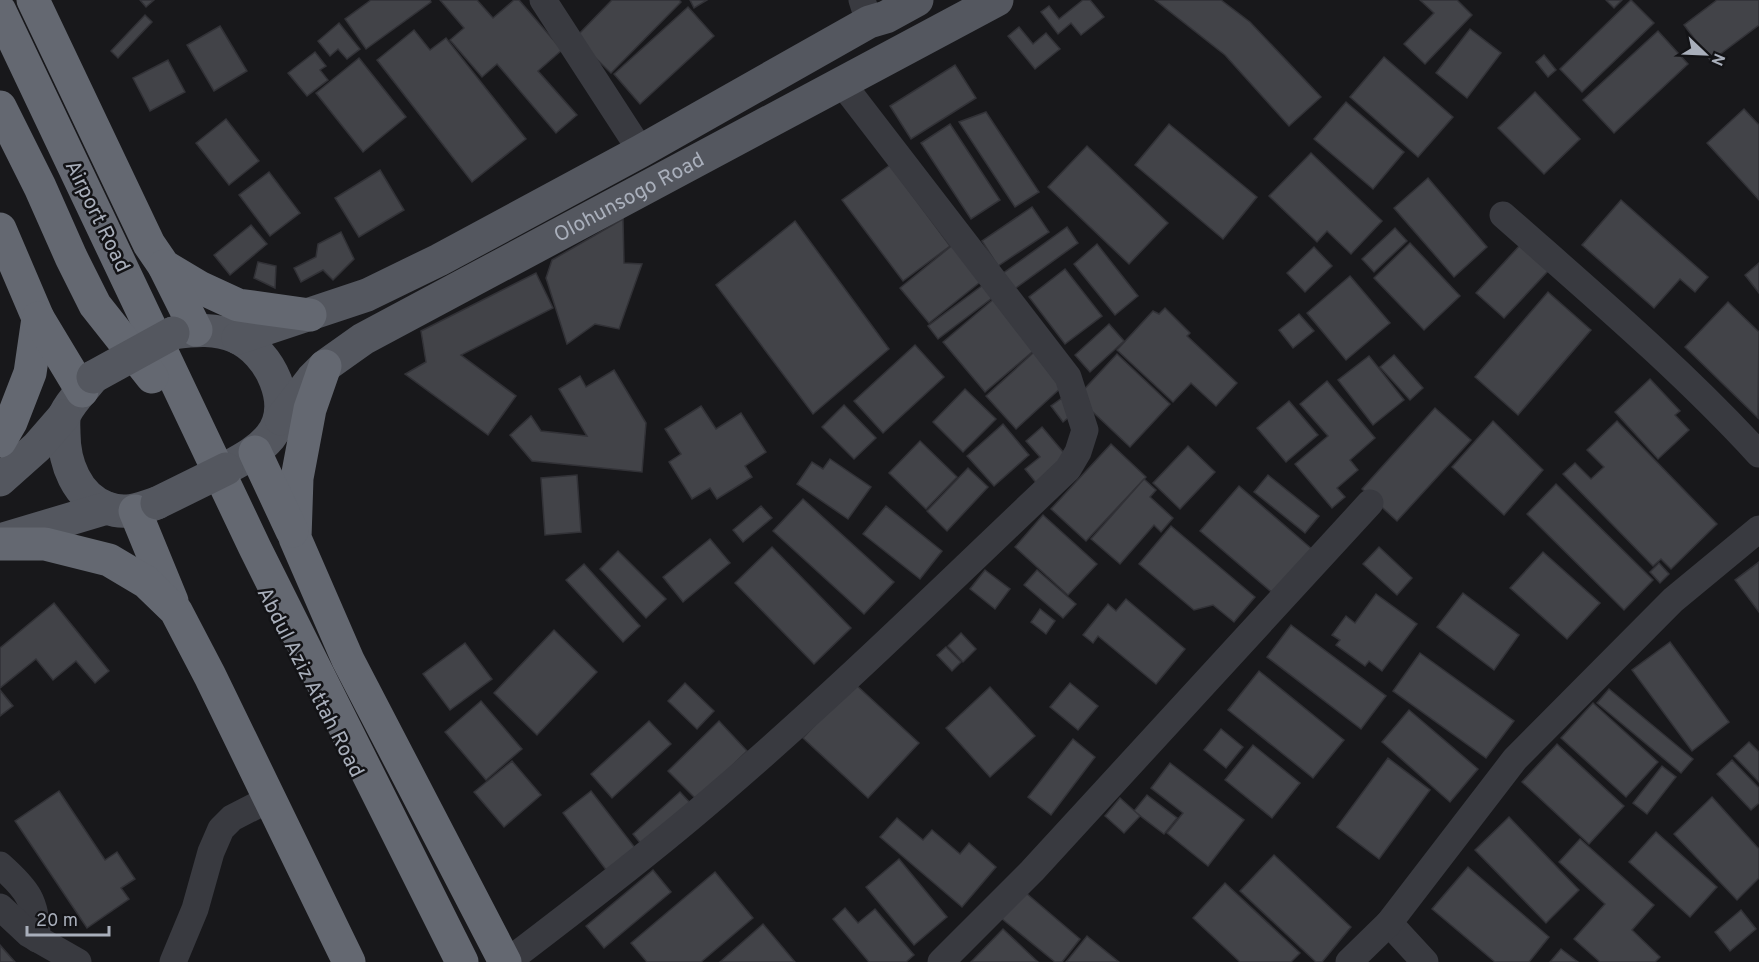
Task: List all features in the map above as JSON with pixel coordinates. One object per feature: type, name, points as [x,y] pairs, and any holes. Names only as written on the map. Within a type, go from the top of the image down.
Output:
[{"type":"highway","points":[[33,0],[149,244],[164,266],[185,332]]},
{"type":"highway","name":"Airport Road","points":[[0,11],[184,413]]},
{"type":"highway","name":"Airport Road","points":[[0,107],[95,305],[184,413]]},
{"type":"highway","points":[[0,229],[38,318],[80,395]]},
{"type":"highway","points":[[164,266],[199,287],[238,305],[310,315]]},
{"type":"highway","points":[[0,441],[11,422],[30,373],[38,318]]},
{"type":"highway","points":[[296,538],[297,478],[310,409],[325,366]]},
{"type":"highway","name":"Abdul Aziz Attah Road","points":[[184,413],[225,514],[345,748],[446,962]]},
{"type":"highway","name":"Abdul Aziz Attah Road","points":[[184,413],[368,772],[462,962]]},
{"type":"highway","points":[[255,452],[296,538],[348,660],[506,962]]},
{"type":"highway","points":[[133,508],[176,611],[349,962]]},
{"type":"highway","points":[[0,542],[45,544],[110,560],[146,582],[176,611]]},
{"type":"main road","name":"Olohunsogo Road","points":[[238,338],[367,295],[439,260],[641,151],[866,11],[886,17],[917,0]]},
{"type":"main road","name":"Olohunsogo Road","points":[[280,419],[325,366],[363,339],[997,0]]},
{"type":"main road","points":[[0,480],[37,447],[80,395],[185,332],[218,331],[238,338],[258,352],[272,371],[280,394],[280,419],[272,436],[255,452],[226,469],[133,508],[0,542]]},
{"type":"main road","points":[[80,395],[64,446],[68,466],[74,478],[94,501],[133,508]]},
{"type":"street","points":[[543,0],[641,151]]},
{"type":"street","points":[[506,962],[598,892],[723,791],[1068,469],[1078,452],[1085,430],[1068,377],[841,82]]},
{"type":"street","points":[[1503,215],[1661,355],[1731,423],[1759,454]]},
{"type":"street","points":[[941,962],[1032,871],[1370,503]]},
{"type":"street","points":[[1348,962],[1389,923],[1515,759],[1673,600],[1759,529]]},
{"type":"street","points":[[173,962],[195,909],[211,852],[221,829],[232,818],[269,799]]},
{"type":"street","points":[[0,865],[24,886],[37,917],[37,939]]},
{"type":"street","points":[[0,907],[29,934],[78,962]]},
{"type":"street","points":[[1389,923],[1425,962]]},
{"type":"building","points":[[140,0],[154,0],[146,7]]},
{"type":"building","points":[[371,0],[430,0],[431,2],[366,49],[345,19]]},
{"type":"building","points":[[440,0],[477,0],[493,18],[514,0],[519,0],[562,50],[538,71],[577,115],[556,133],[497,64],[482,77],[450,40],[464,28]]},
{"type":"building","points":[[612,0],[679,0],[681,2],[611,73],[575,38]]},
{"type":"building","points":[[690,0],[707,0],[694,8]]},
{"type":"building","points":[[1083,0],[1090,0],[1104,17],[1081,35],[1071,23],[1058,34],[1041,12],[1049,6],[1059,19]]},
{"type":"building","points":[[1155,0],[1221,0],[1250,22],[1321,97],[1289,126],[1225,55]]},
{"type":"building","points":[[1420,0],[1457,0],[1472,15],[1425,64],[1404,44],[1434,13]]},
{"type":"building","points":[[1606,0],[1622,0],[1614,8]]},
{"type":"building","points":[[1631,0],[1654,23],[1582,92],[1560,69]]},
{"type":"building","points":[[1717,0],[1759,0],[1759,25],[1711,61],[1684,25]]},
{"type":"building","points":[[688,7],[714,36],[640,104],[614,74]]},
{"type":"building","points":[[145,15],[152,22],[118,58],[111,51]]},
{"type":"building","points":[[339,23],[360,49],[347,59],[338,49],[330,56],[318,41]]},
{"type":"building","points":[[220,26],[247,71],[214,91],[187,45]]},
{"type":"building","points":[[1019,27],[1033,44],[1046,33],[1060,49],[1035,69],[1008,36]]},
{"type":"building","points":[[1470,29],[1501,53],[1467,98],[1436,73]]},
{"type":"building","points":[[414,30],[430,50],[446,38],[526,139],[472,182],[377,60]]},
{"type":"building","points":[[1658,31],[1688,64],[1614,133],[1583,100]]},
{"type":"building","points":[[315,52],[326,66],[320,70],[328,80],[307,96],[288,73]]},
{"type":"building","points":[[1544,55],[1556,70],[1548,77],[1536,62]]},
{"type":"building","points":[[1384,57],[1453,117],[1418,157],[1350,97]]},
{"type":"building","points":[[359,58],[406,117],[363,152],[316,93]]},
{"type":"building","points":[[168,60],[185,92],[150,111],[133,78]]},
{"type":"building","points":[[955,65],[976,98],[911,139],[890,106]]},
{"type":"building","points":[[1535,92],[1580,139],[1544,174],[1498,128]]},
{"type":"building","points":[[1346,102],[1404,152],[1373,189],[1314,139]]},
{"type":"building","points":[[1744,109],[1759,125],[1759,200],[1707,143]]},
{"type":"building","points":[[986,112],[1039,192],[1015,207],[959,122]]},
{"type":"building","points":[[226,119],[259,161],[229,185],[196,143]]},
{"type":"building","points":[[950,124],[1000,200],[971,219],[921,143]]},
{"type":"building","points":[[1169,124],[1257,197],[1223,239],[1135,165]]},
{"type":"building","points":[[1087,146],[1168,223],[1129,264],[1048,187]]},
{"type":"building","points":[[1311,153],[1382,221],[1351,254],[1327,231],[1317,242],[1269,196]]},
{"type":"building","points":[[890,165],[950,246],[903,281],[842,200]]},
{"type":"building","points":[[380,170],[404,210],[359,237],[335,198]]},
{"type":"building","points":[[269,172],[300,213],[270,236],[239,195]]},
{"type":"building","points":[[1428,178],[1487,247],[1454,277],[1394,208]]},
{"type":"building","points":[[1621,200],[1708,277],[1695,292],[1680,279],[1654,308],[1582,245]]},
{"type":"building","points":[[1032,207],[1049,232],[998,266],[982,241]]},
{"type":"building","points":[[623,219],[624,263],[642,264],[619,329],[595,324],[567,344],[546,278],[552,260]]},
{"type":"building","points":[[795,221],[889,349],[813,414],[716,285]]},
{"type":"building","points":[[251,225],[267,244],[230,275],[214,255]]},
{"type":"building","points":[[1067,227],[1078,243],[1013,290],[1002,274]]},
{"type":"building","points":[[1395,228],[1407,241],[1374,272],[1362,259]]},
{"type":"building","points":[[341,232],[354,259],[333,280],[323,270],[301,282],[294,268],[316,257],[318,244]]},
{"type":"building","points":[[955,243],[984,279],[929,323],[900,288]]},
{"type":"building","points":[[1410,243],[1460,296],[1424,330],[1374,278]]},
{"type":"building","points":[[1097,244],[1138,296],[1115,315],[1074,264]]},
{"type":"building","points":[[1521,244],[1549,270],[1504,318],[1476,293]]},
{"type":"building","points":[[1314,247],[1332,266],[1305,292],[1287,273]]},
{"type":"building","points":[[258,262],[276,266],[275,288],[254,278]]},
{"type":"building","points":[[1759,263],[1759,293],[1745,275]]},
{"type":"building","points":[[1065,269],[1102,316],[1065,344],[1029,297]]},
{"type":"building","points":[[536,273],[553,308],[461,355],[516,396],[488,435],[405,374],[426,362],[421,331]]},
{"type":"building","points":[[1350,276],[1390,323],[1346,360],[1307,313]]},
{"type":"building","points":[[987,282],[996,295],[938,339],[928,326]]},
{"type":"building","points":[[1548,292],[1591,330],[1518,415],[1475,377]]},
{"type":"building","points":[[996,297],[1038,347],[985,392],[943,342]]},
{"type":"building","points":[[1728,302],[1759,332],[1758,418],[1685,347]]},
{"type":"building","points":[[1165,308],[1190,333],[1187,336],[1237,383],[1216,406],[1191,383],[1173,402],[1117,350],[1153,311],[1159,314]]},
{"type":"building","points":[[1299,314],[1314,331],[1293,348],[1279,330]]},
{"type":"building","points":[[1109,324],[1124,341],[1090,372],[1075,355]]},
{"type":"building","points":[[915,345],[944,377],[883,433],[854,401]]},
{"type":"building","points":[[1034,352],[1064,385],[1016,429],[986,396]]},
{"type":"building","points":[[1117,354],[1170,404],[1130,447],[1077,397]]},
{"type":"building","points":[[1394,355],[1423,388],[1410,400],[1380,367]]},
{"type":"building","points":[[1369,356],[1404,400],[1373,425],[1338,380]]},
{"type":"building","points":[[614,370],[646,423],[642,472],[532,461],[510,435],[531,416],[541,431],[587,436],[559,389],[580,376],[586,387]]},
{"type":"building","points":[[1650,379],[1680,411],[1675,415],[1689,430],[1658,459],[1615,412]]},
{"type":"building","points":[[1327,381],[1375,438],[1350,460],[1358,470],[1337,488],[1345,497],[1332,508],[1295,464],[1328,436],[1300,404]]},
{"type":"building","points":[[965,389],[996,419],[963,452],[933,422]]},
{"type":"building","points":[[1062,398],[1074,413],[1063,422],[1051,406]]},
{"type":"building","points":[[1289,401],[1318,435],[1286,462],[1257,428]]},
{"type":"building","points":[[844,405],[876,438],[854,459],[822,427]]},
{"type":"building","points":[[701,406],[716,429],[741,413],[766,452],[745,466],[752,477],[717,499],[710,488],[692,499],[669,462],[681,454],[665,429]]},
{"type":"building","points":[[1435,408],[1471,440],[1397,521],[1362,489]]},
{"type":"building","points":[[1493,421],[1543,470],[1504,515],[1452,467]]},
{"type":"building","points":[[1617,421],[1717,524],[1671,569],[1661,559],[1653,566],[1563,474],[1575,463],[1591,479],[1604,467],[1587,450]]},
{"type":"building","points":[[1003,424],[1029,455],[994,486],[967,456]]},
{"type":"building","points":[[1042,427],[1069,459],[1038,485],[1025,469],[1040,457],[1026,441]]},
{"type":"building","points":[[920,441],[957,477],[926,509],[889,473]]},
{"type":"building","points":[[1111,444],[1146,477],[1086,541],[1051,509]]},
{"type":"building","points":[[1188,446],[1215,472],[1180,509],[1153,483]]},
{"type":"building","points":[[830,459],[871,487],[848,519],[797,484],[812,462],[823,469]]},
{"type":"building","points":[[968,468],[988,487],[947,531],[927,511]]},
{"type":"building","points":[[577,475],[581,532],[545,535],[541,478]]},
{"type":"building","points":[[1268,475],[1319,516],[1305,533],[1254,492]]},
{"type":"building","points":[[1144,479],[1156,490],[1150,497],[1173,518],[1161,532],[1154,525],[1120,564],[1091,539]]},
{"type":"building","points":[[1556,484],[1653,580],[1624,610],[1527,514]]},
{"type":"building","points":[[1239,486],[1313,550],[1275,595],[1200,531]]},
{"type":"building","points":[[803,499],[894,582],[864,614],[773,531]]},
{"type":"building","points":[[761,506],[772,518],[743,542],[733,530]]},
{"type":"building","points":[[886,506],[942,551],[920,579],[863,534]]},
{"type":"building","points":[[1043,515],[1097,564],[1068,595],[1015,547]]},
{"type":"building","points":[[1171,526],[1255,597],[1234,622],[1213,605],[1194,610],[1139,564]]},
{"type":"building","points":[[710,539],[730,563],[683,602],[663,577]]},
{"type":"building","points":[[772,547],[851,628],[814,664],[735,583]]},
{"type":"building","points":[[1379,547],[1412,578],[1397,595],[1363,564]]},
{"type":"building","points":[[618,551],[666,599],[646,618],[600,569]]},
{"type":"building","points":[[1543,552],[1600,603],[1567,639],[1510,588]]},
{"type":"building","points":[[1759,562],[1759,612],[1735,580]]},
{"type":"building","points":[[1659,563],[1669,574],[1660,583],[1650,572]]},
{"type":"building","points":[[584,564],[640,626],[623,642],[566,580]]},
{"type":"building","points":[[985,570],[1010,589],[995,609],[970,589]]},
{"type":"building","points":[[1037,570],[1076,604],[1063,618],[1024,585]]},
{"type":"building","points":[[1463,593],[1519,635],[1494,670],[1437,627]]},
{"type":"building","points":[[1376,594],[1417,624],[1382,671],[1369,661],[1365,666],[1336,645],[1340,640],[1332,635],[1346,616],[1355,623]]},
{"type":"building","points":[[1126,599],[1185,649],[1156,684],[1098,636],[1093,643],[1083,635],[1108,604],[1116,611]]},
{"type":"building","points":[[54,603],[109,671],[95,683],[76,661],[53,680],[36,659],[0,688],[0,648]]},
{"type":"building","points":[[1040,609],[1055,621],[1046,634],[1031,622]]},
{"type":"building","points":[[1291,625],[1386,696],[1361,729],[1267,657]]},
{"type":"building","points":[[554,630],[597,672],[537,735],[494,693]]},
{"type":"building","points":[[961,633],[976,649],[963,662],[948,646]]},
{"type":"building","points":[[1670,642],[1729,722],[1692,751],[1632,670]]},
{"type":"building","points":[[465,643],[492,679],[450,710],[423,674]]},
{"type":"building","points":[[946,647],[961,662],[952,671],[937,655]]},
{"type":"building","points":[[1420,653],[1514,721],[1486,758],[1393,691]]},
{"type":"building","points":[[1259,671],[1344,740],[1313,778],[1228,710]]},
{"type":"building","points":[[685,683],[714,711],[697,729],[668,701]]},
{"type":"building","points":[[854,683],[919,743],[868,798],[803,738]]},
{"type":"building","points":[[1070,683],[1098,706],[1078,730],[1050,707]]},
{"type":"building","points":[[990,687],[1035,736],[990,777],[946,728]]},
{"type":"building","points":[[1609,689],[1693,759],[1681,773],[1597,703]]},
{"type":"building","points":[[0,690],[13,706],[0,716]]},
{"type":"building","points":[[481,701],[522,749],[486,780],[445,732]]},
{"type":"building","points":[[1593,703],[1658,762],[1626,797],[1561,738]]},
{"type":"building","points":[[1409,710],[1478,769],[1450,802],[1382,742]]},
{"type":"building","points":[[649,721],[671,744],[612,798],[591,774]]},
{"type":"building","points":[[719,721],[747,751],[697,800],[668,771]]},
{"type":"building","points":[[1221,729],[1243,747],[1226,768],[1204,750]]},
{"type":"building","points":[[1073,739],[1095,757],[1051,815],[1028,797]]},
{"type":"building","points":[[1749,742],[1759,752],[1759,782],[1734,756]]},
{"type":"building","points":[[1557,744],[1624,806],[1589,844],[1522,782]]},
{"type":"building","points":[[1253,745],[1300,783],[1272,818],[1225,780]]},
{"type":"building","points":[[1388,758],[1430,790],[1379,859],[1337,827]]},
{"type":"building","points":[[1732,760],[1759,788],[1759,803],[1751,810],[1717,774]]},
{"type":"building","points":[[512,761],[541,795],[504,827],[474,792]]},
{"type":"building","points":[[1170,763],[1244,820],[1208,866],[1167,833],[1183,813],[1151,788]]},
{"type":"building","points":[[1662,766],[1676,777],[1647,814],[1633,803]]},
{"type":"building","points":[[59,791],[105,860],[117,852],[135,879],[121,888],[129,899],[87,928],[15,821]]},
{"type":"building","points":[[591,791],[639,853],[610,875],[563,813]]},
{"type":"building","points":[[680,792],[694,807],[646,850],[633,834]]},
{"type":"building","points":[[1147,795],[1177,818],[1164,834],[1134,811]]},
{"type":"building","points":[[1712,797],[1759,849],[1759,878],[1737,900],[1674,834]]},
{"type":"building","points":[[1120,798],[1140,816],[1124,833],[1105,816]]},
{"type":"building","points":[[1509,817],[1579,890],[1546,923],[1475,850]]},
{"type":"building","points":[[897,818],[923,840],[932,830],[960,854],[969,843],[996,867],[962,907],[880,837]]},
{"type":"building","points":[[1656,832],[1717,887],[1690,917],[1629,862]]},
{"type":"building","points":[[1580,839],[1654,905],[1632,930],[1660,957],[1655,962],[1600,962],[1574,939],[1605,904],[1559,862]]},
{"type":"building","points":[[1274,855],[1351,927],[1322,962],[1316,962],[1240,891]]},
{"type":"building","points":[[899,859],[947,917],[914,945],[866,887]]},
{"type":"building","points":[[1468,867],[1549,937],[1529,962],[1495,962],[1432,909]]},
{"type":"building","points":[[653,870],[671,892],[604,948],[586,926]]},
{"type":"building","points":[[715,872],[753,918],[701,962],[647,962],[631,943]]},
{"type":"building","points":[[1225,883],[1300,953],[1291,962],[1240,962],[1193,918]]},
{"type":"building","points":[[1019,887],[1080,939],[1062,962],[1055,962],[996,914]]},
{"type":"building","points":[[845,908],[858,923],[875,909],[914,955],[906,962],[869,962],[833,919]]},
{"type":"building","points":[[1741,910],[1756,929],[1730,951],[1715,932]]},
{"type":"building","points":[[763,924],[795,962],[720,962]]},
{"type":"building","points":[[1003,929],[1038,962],[971,962]]},
{"type":"building","points":[[1087,936],[1119,962],[1066,962]]},
{"type":"building","points":[[0,945],[15,962],[0,962]]},
{"type":"building","points":[[1561,949],[1578,962],[1550,962]]}]
